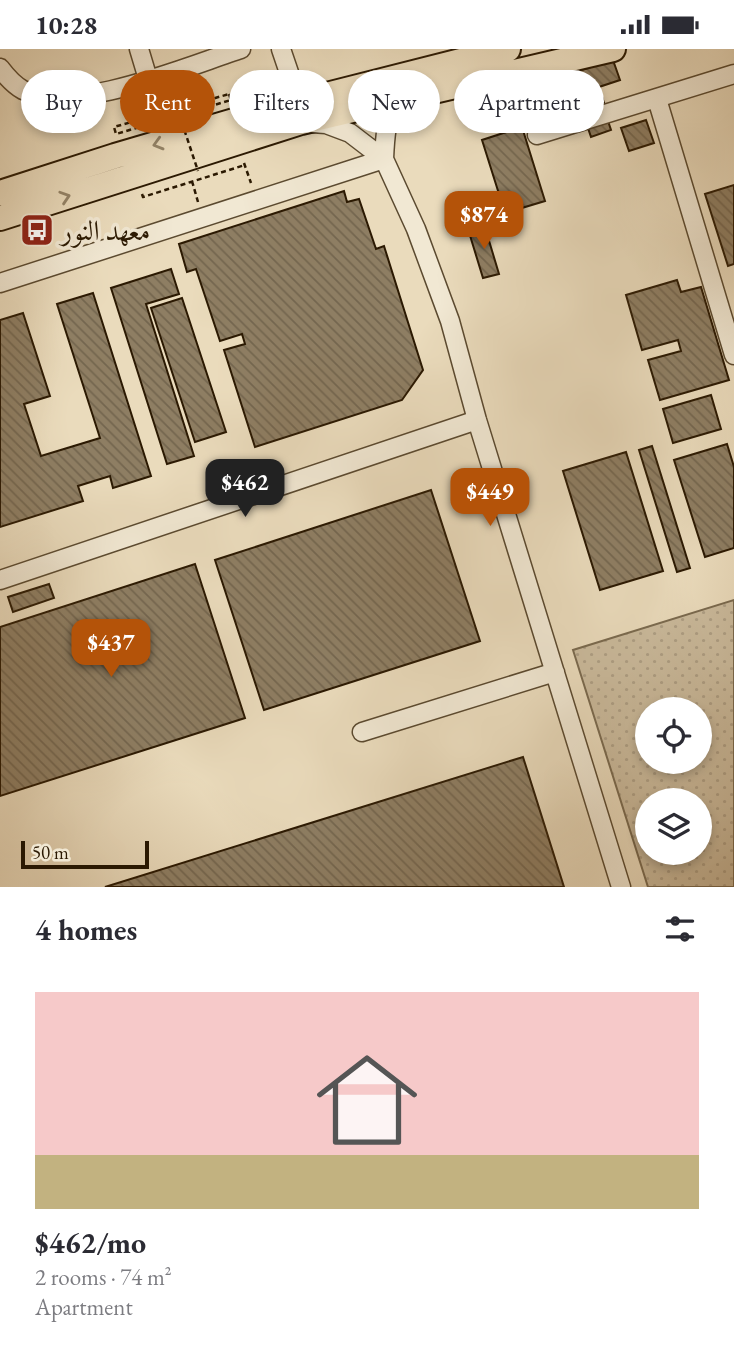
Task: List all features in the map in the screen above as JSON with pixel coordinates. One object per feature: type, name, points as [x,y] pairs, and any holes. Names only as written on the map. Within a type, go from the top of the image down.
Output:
[{"type":"highway","points":[[334,102],[508,49]]},
{"type":"highway","points":[[440,90],[613,49]]},
{"type":"highway","points":[[0,193],[115,156],[229,129]]},
{"type":"highway","points":[[0,218],[241,133]]},
{"type":"street","points":[[139,49],[145,70]]},
{"type":"street","points":[[176,70],[241,49]]},
{"type":"street","points":[[281,49],[287,70]]},
{"type":"street","points":[[0,68],[23,90],[44,96],[88,96],[120,87]]},
{"type":"street","points":[[537,135],[734,74]]},
{"type":"street","points":[[657,99],[734,355]]},
{"type":"street","points":[[334,127],[350,133],[384,159]]},
{"type":"street","points":[[385,133],[384,159],[416,229],[450,321],[477,420],[621,887]]},
{"type":"street","points":[[0,283],[384,159]]},
{"type":"street","points":[[0,580],[477,420]]},
{"type":"street","points":[[362,732],[555,672]]},
{"type":"path","points":[[120,125],[114,127],[116,134],[120,133]]},
{"type":"path","points":[[185,133],[198,171]]},
{"type":"path","points":[[242,157],[257,200]]},
{"type":"path","points":[[147,190],[141,192],[143,197],[244,165]]},
{"type":"shaded area","points":[[734,600],[734,887],[648,887],[641,865],[712,865],[712,788],[635,788],[635,846],[573,650]]},
{"type":"building","points":[[613,60],[620,80],[604,85],[604,70],[581,70]]},
{"type":"building","points":[[607,118],[611,130],[604,132],[604,119]]},
{"type":"building","points":[[646,120],[654,143],[629,151],[621,128]]},
{"type":"building","points":[[504,133],[524,133],[545,201],[505,213],[482,140]]},
{"type":"building","points":[[734,185],[734,264],[728,266],[705,194]]},
{"type":"building","points":[[344,191],[347,202],[359,199],[376,249],[384,246],[423,370],[402,400],[255,447],[224,350],[245,344],[242,334],[220,341],[196,269],[187,272],[179,244]]},
{"type":"building","points":[[484,224],[499,274],[483,278],[468,229]]},
{"type":"building","points":[[171,269],[179,294],[146,304],[194,456],[167,464],[111,288]]},
{"type":"building","points":[[677,280],[681,292],[701,287],[729,380],[660,400],[648,360],[681,351],[678,340],[642,350],[626,295]]},
{"type":"building","points":[[93,293],[151,476],[113,488],[110,476],[78,486],[83,501],[0,527],[0,320],[23,313],[50,396],[24,404],[41,456],[100,438],[57,304]]},
{"type":"building","points":[[182,298],[226,432],[195,442],[151,308]]},
{"type":"building","points":[[711,395],[721,429],[673,443],[663,409]]},
{"type":"building","points":[[727,444],[734,467],[734,548],[705,557],[674,460]]},
{"type":"building","points":[[652,446],[690,568],[677,572],[639,450]]},
{"type":"building","points":[[626,452],[663,571],[600,590],[563,471]]},
{"type":"building","points":[[431,490],[480,641],[264,710],[215,560]]},
{"type":"building","points":[[195,564],[245,718],[0,796],[0,627]]},
{"type":"building","points":[[49,584],[54,598],[13,612],[8,597]]},
{"type":"building","points":[[523,757],[564,887],[105,887]]},
{"type":"place","name":"معهد النور","points":[[37,230]]}]
